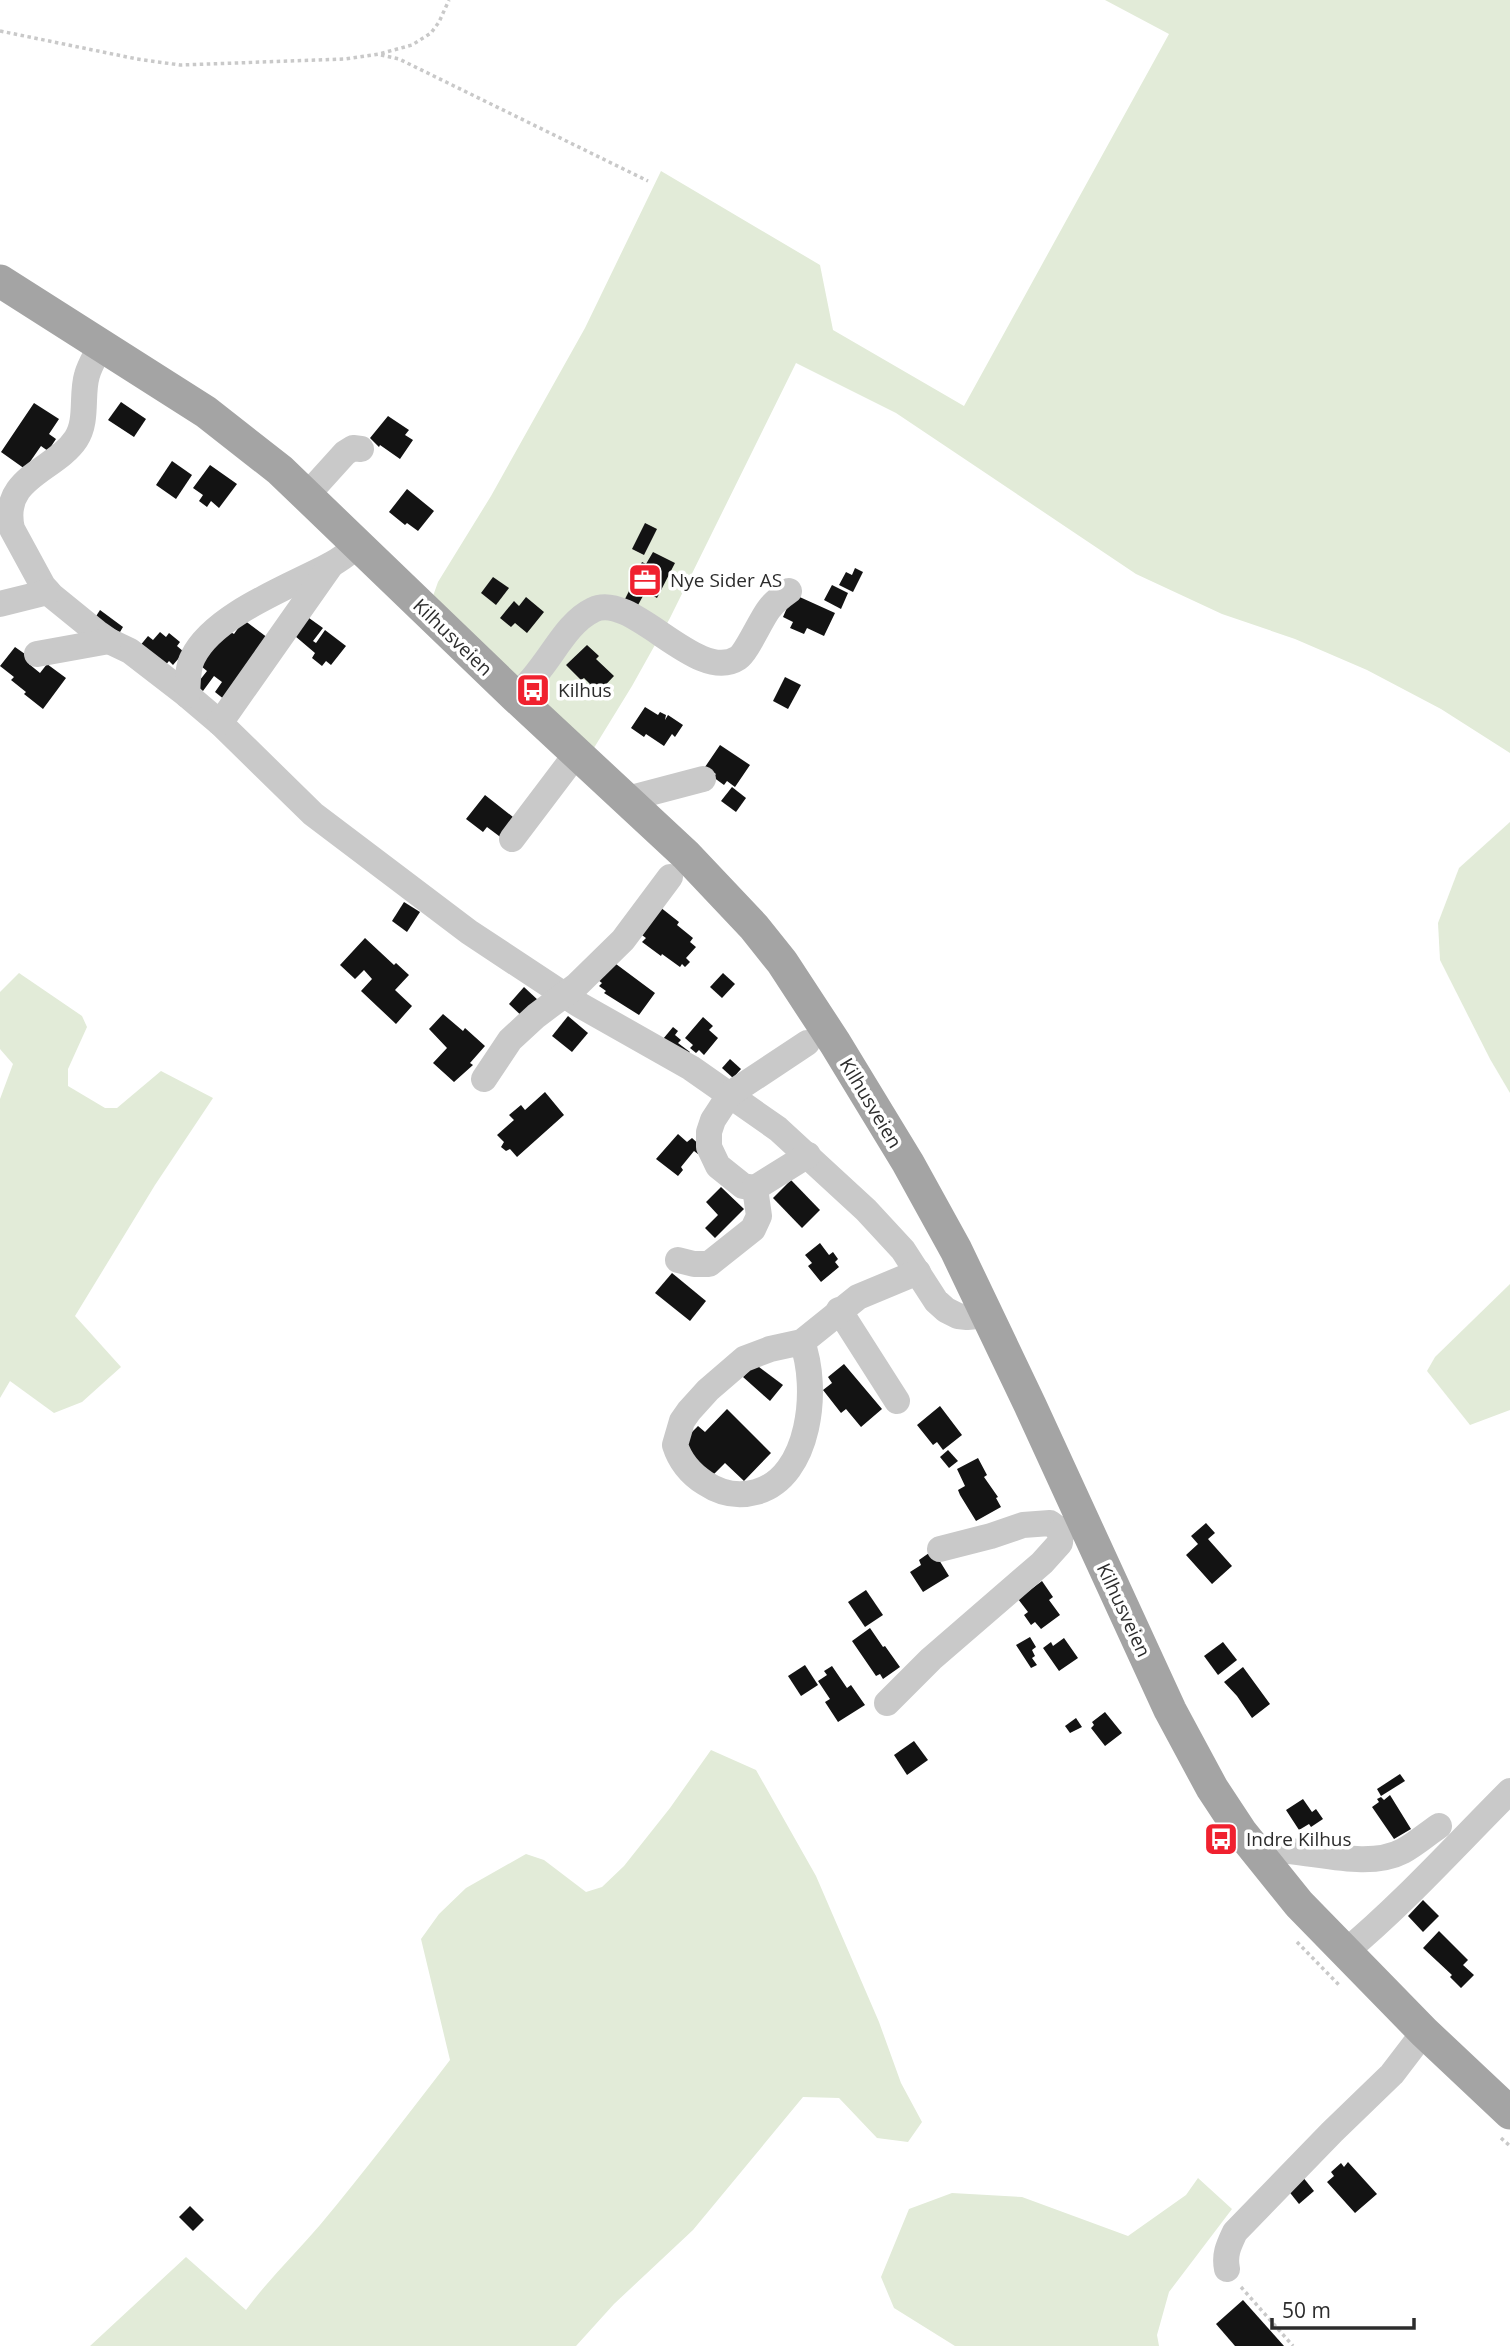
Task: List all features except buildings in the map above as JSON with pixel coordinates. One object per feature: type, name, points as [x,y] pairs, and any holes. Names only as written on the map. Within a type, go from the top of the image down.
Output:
[{"type":"main road","name":"Kilhusveien","points":[[0,281],[226,426],[280,470],[516,697],[627,799],[754,927],[782,962],[835,1043],[908,1163],[956,1250],[988,1315],[1072,1526],[1212,1788],[1256,1852],[1299,1904],[1424,2032],[1505,2125]]},
{"type":"lane","points":[[102,345],[87,375],[80,430],[75,440],[19,485],[8,506],[12,528],[48,592],[109,641],[130,651],[187,695],[220,723],[313,814],[443,913],[564,995],[691,1068],[778,1129],[866,1210],[902,1250],[936,1301],[946,1310],[967,1317],[988,1315]]},
{"type":"lane","points":[[307,495],[345,453],[353,448],[361,449]]},
{"type":"lane","points":[[187,695],[193,657],[215,630],[253,604],[332,564],[359,545]]},
{"type":"lane","points":[[220,723],[332,564]]},
{"type":"lane","points":[[516,697],[570,629],[596,608],[614,607],[683,650],[708,660],[725,663],[739,658],[771,607],[789,591]]},
{"type":"lane","points":[[0,604],[48,592]]},
{"type":"lane","points":[[37,654],[109,641]]},
{"type":"lane","points":[[512,839],[577,753]]},
{"type":"lane","points":[[627,799],[703,779]]},
{"type":"lane","points":[[484,1079],[510,1040],[592,972],[623,940],[670,877]]},
{"type":"lane","points":[[807,1043],[730,1094],[713,1120],[709,1132],[709,1147],[723,1172],[743,1186],[755,1188],[808,1155]]},
{"type":"lane","points":[[678,1260],[709,1264],[753,1229],[759,1216],[755,1188]]},
{"type":"lane","points":[[802,1342],[811,1398],[798,1453],[789,1469],[761,1491],[737,1495],[715,1489],[698,1478],[680,1458],[675,1446],[682,1421],[708,1390],[744,1359],[770,1349],[802,1342],[839,1310],[872,1290],[918,1272]]},
{"type":"lane","points":[[839,1310],[897,1401]]},
{"type":"lane","points":[[887,1703],[932,1659],[1042,1563],[1072,1526],[1050,1523],[1023,1525],[940,1549]]},
{"type":"lane","points":[[1344,1953],[1395,1908],[1510,1791]]},
{"type":"lane","points":[[1256,1852],[1286,1850],[1336,1858],[1369,1858],[1402,1852],[1439,1826]]},
{"type":"lane","points":[[1227,2269],[1227,2250],[1236,2232],[1392,2074],[1424,2032]]},
{"type":"path","points":[[0,30],[137,59],[180,65],[309,61],[379,54],[412,45],[432,33],[449,0]]},
{"type":"path","points":[[379,54],[399,59],[648,181]]},
{"type":"path","points":[[1291,1935],[1345,1990]]},
{"type":"path","points":[[1505,2125],[1510,2146]]},
{"type":"path","points":[[1227,2269],[1293,2346]]},
{"type":"green space","points":[[1105,0],[1510,0],[1510,753],[1441,709],[1367,670],[1295,639],[1222,614],[1136,574],[896,413],[796,363],[670,618],[589,756],[423,624],[438,582],[491,496],[585,328],[661,171],[820,265],[833,330],[964,406],[1169,34]]},
{"type":"green space","points":[[1510,822],[1510,1093],[1440,960],[1438,923],[1459,868]]},
{"type":"green space","points":[[19,973],[82,1016],[87,1027],[68,1069],[68,1086],[105,1108],[117,1108],[161,1071],[213,1098],[155,1185],[75,1316],[121,1367],[82,1402],[54,1413],[10,1381],[0,1398],[0,1099],[13,1064],[0,1049],[0,992]]},
{"type":"green space","points":[[1510,1284],[1510,1410],[1470,1425],[1427,1371],[1435,1357]]},
{"type":"green space","points":[[711,1750],[756,1770],[816,1876],[879,2022],[901,2083],[922,2122],[908,2142],[877,2138],[839,2098],[803,2097],[693,2230],[614,2304],[576,2346],[90,2346],[186,2257],[246,2310],[337,2205],[450,2060],[421,1939],[439,1914],[466,1888],[526,1854],[544,1860],[586,1892],[602,1887],[624,1866]]},
{"type":"green space","points":[[1198,2178],[1232,2209],[1169,2292],[1157,2335],[1159,2346],[955,2346],[894,2308],[881,2277],[909,2209],[952,2193],[1022,2197],[1128,2236],[1186,2195]]},
{"type":"place","name":"Nye Sider AS","points":[[645,580]]},
{"type":"place","name":"Kilhus","points":[[533,690]]},
{"type":"place","name":"Indre Kilhus","points":[[1221,1839]]}]
